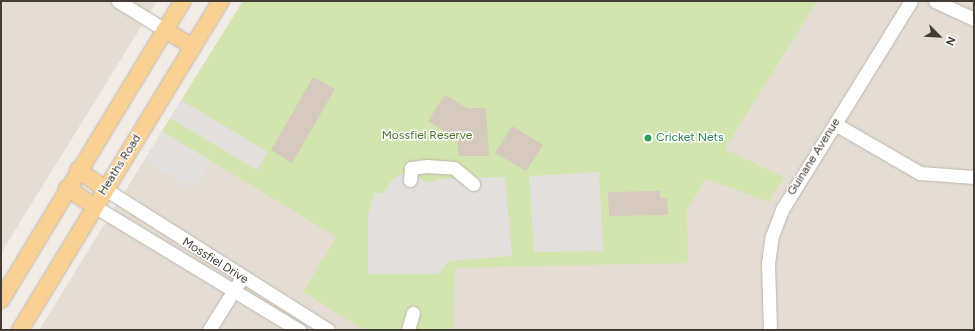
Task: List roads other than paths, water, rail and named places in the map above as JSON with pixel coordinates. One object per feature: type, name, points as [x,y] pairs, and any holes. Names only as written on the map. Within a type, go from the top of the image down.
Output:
[{"type":"main road","points":[[1,300],[67,188],[183,1]]},
{"type":"main road","name":"Heaths Road","points":[[20,330],[94,206],[221,1]]},
{"type":"main road","points":[[165,30],[193,47]]},
{"type":"main road","points":[[78,170],[105,189]]},
{"type":"main road","points":[[67,188],[94,206]]},
{"type":"street","points":[[118,1],[165,30]]},
{"type":"street","name":"Guinane Avenue","points":[[770,330],[768,263],[772,236],[783,208],[911,1]]},
{"type":"street","points":[[935,1],[974,19]]},
{"type":"street","points":[[835,124],[920,173],[974,177]]},
{"type":"street","points":[[410,180],[411,168],[427,166],[454,168],[473,184]]},
{"type":"street","name":"Mossfiel Drive","points":[[105,189],[328,330]]},
{"type":"street","name":"Mossfiel Drive","points":[[94,206],[299,330]]},
{"type":"street","points":[[209,330],[242,277]]},
{"type":"street","points":[[408,330],[413,313],[417,330]]},
{"type":"place","name":"Cricket Nets","points":[[648,138]]},
{"type":"park label","name":"Mossfiel Reserve","points":[[427,136]]}]
